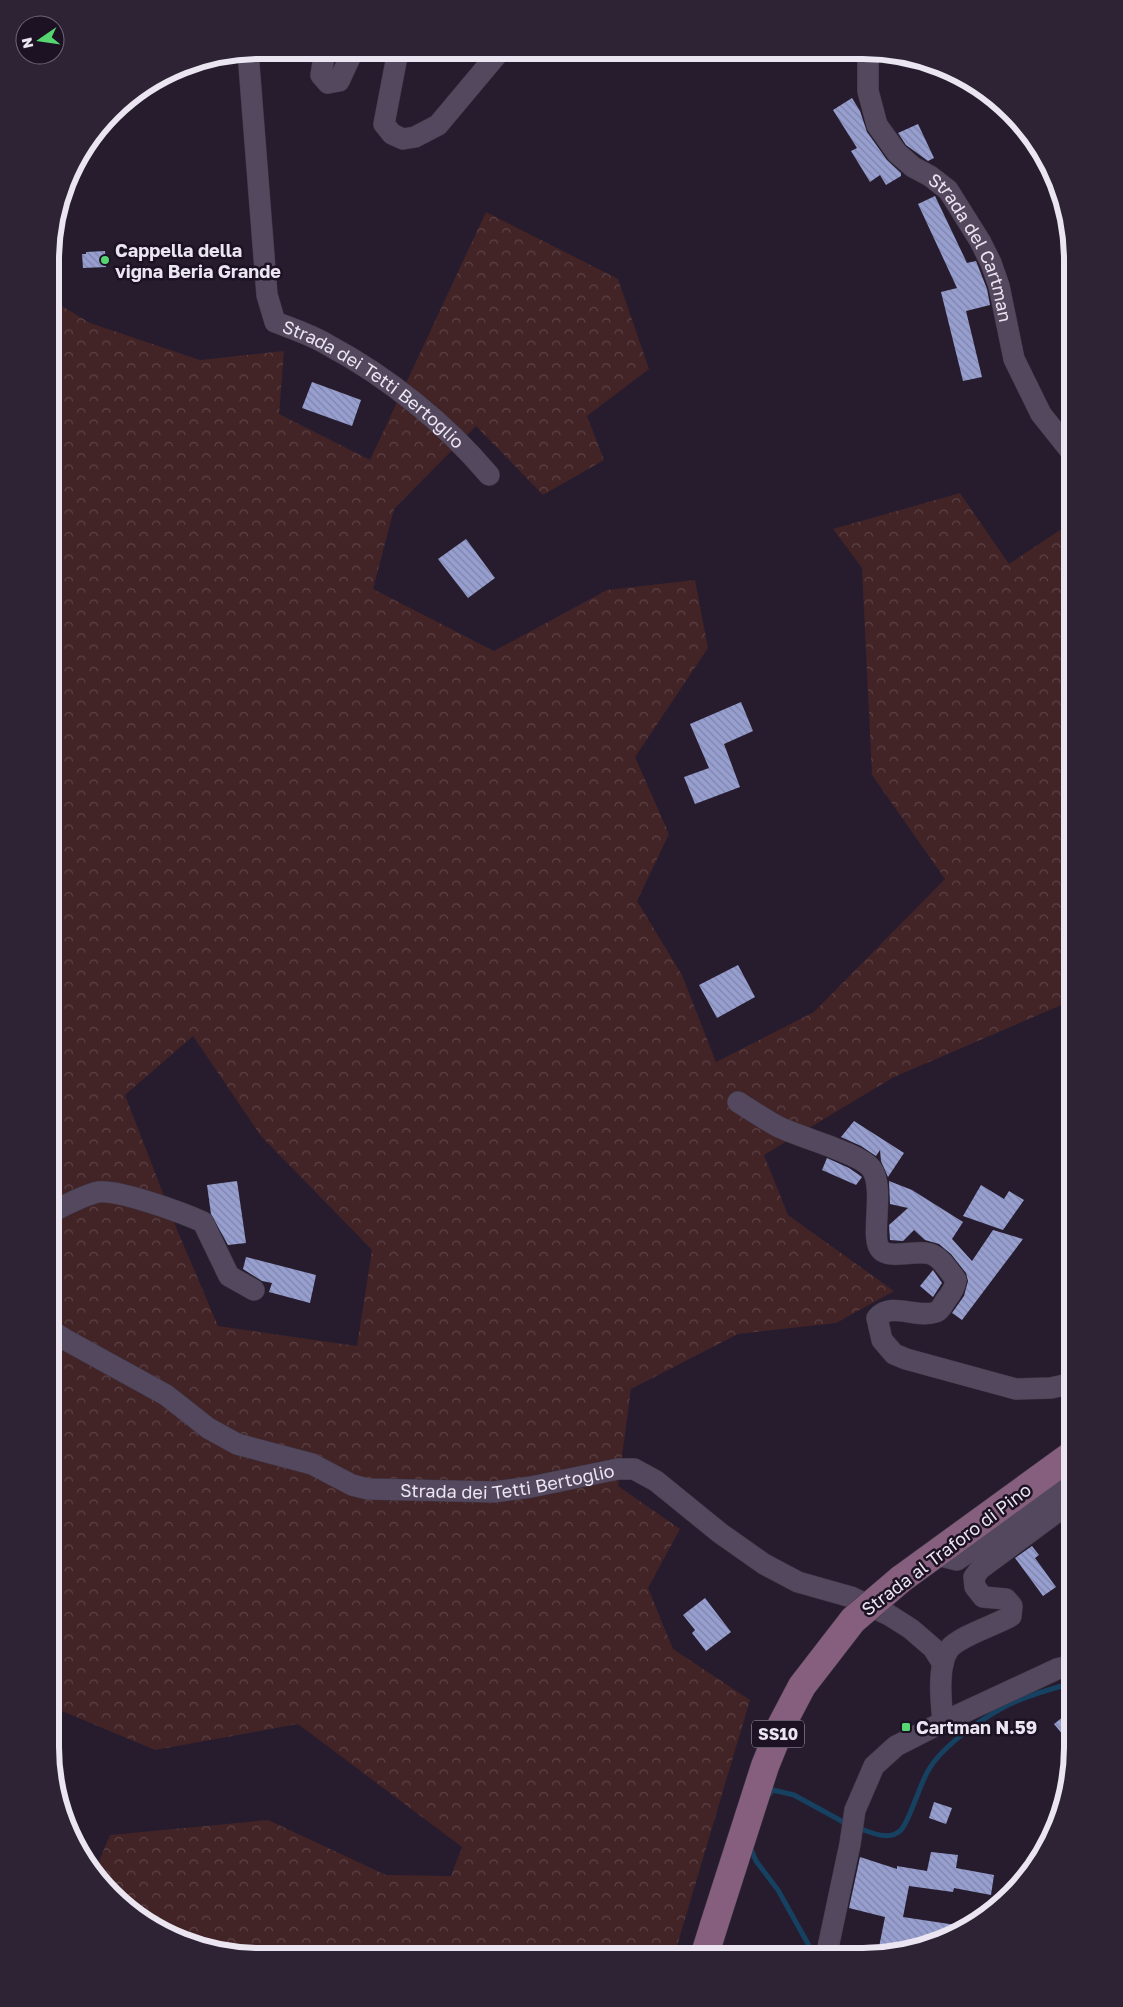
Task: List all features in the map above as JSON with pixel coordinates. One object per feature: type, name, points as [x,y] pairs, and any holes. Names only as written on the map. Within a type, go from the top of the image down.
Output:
[{"type":"main road","name":"Strada al Traforo di Pino","points":[[706,1948],[765,1766],[782,1724],[802,1686],[853,1620],[934,1554],[1064,1460]]},
{"type":"street","name":"Strada dei Tetti Bertoglio","points":[[249,59],[267,295],[275,322],[327,344],[374,372],[464,446],[489,475]]},
{"type":"street","points":[[324,59],[321,75],[328,83],[339,81],[349,59]]},
{"type":"street","points":[[396,59],[384,124],[392,134],[403,139],[415,138],[438,125],[494,59]]},
{"type":"street","name":"Strada del Cartman","points":[[868,59],[868,91],[877,125],[897,153],[913,167],[930,176],[948,190],[980,241],[991,263],[999,286],[1014,359],[1041,414],[1064,443]]},
{"type":"street","points":[[738,1102],[778,1127],[839,1150],[866,1163],[871,1168],[877,1185],[878,1246],[886,1253],[912,1252],[934,1255],[956,1280],[955,1287],[940,1310],[911,1313],[891,1310],[881,1313],[877,1318],[882,1340],[894,1354],[961,1375],[1016,1389],[1051,1388],[1064,1385]]},
{"type":"street","points":[[59,1209],[98,1192],[117,1193],[203,1222],[229,1276],[254,1290]]},
{"type":"street","name":"Strada dei Tetti Bertoglio","points":[[59,1336],[166,1395],[200,1422],[237,1444],[312,1464],[352,1485],[368,1489],[481,1493],[530,1487],[618,1469],[634,1469],[656,1481],[720,1533],[764,1564],[798,1582],[851,1597],[889,1615],[933,1648],[943,1664]]},
{"type":"street","points":[[934,1554],[956,1560],[1064,1485]]},
{"type":"street","points":[[943,1722],[941,1687],[943,1664],[950,1648],[966,1637],[1011,1616],[1012,1606],[1006,1599],[983,1597],[975,1587],[974,1577],[980,1569],[1064,1507]]},
{"type":"street","points":[[828,1947],[854,1810],[874,1766],[896,1746],[943,1722],[1064,1667]]},
{"type":"green space","points":[[486,212],[618,279],[649,369],[587,416],[604,460],[543,495],[476,426],[394,509],[373,589],[494,651],[607,590],[695,580],[708,648],[635,757],[669,834],[637,901],[682,975],[716,1062],[814,1012],[945,879],[872,775],[862,568],[833,529],[960,493],[1009,564],[1064,527],[1064,1004],[894,1077],[764,1155],[788,1215],[894,1291],[836,1323],[738,1334],[631,1389],[618,1486],[680,1529],[648,1588],[673,1649],[750,1700],[676,1948],[234,1947],[195,1938],[159,1921],[137,1907],[97,1866],[110,1835],[268,1820],[386,1875],[451,1876],[462,1847],[298,1724],[155,1750],[59,1710],[59,304],[90,323],[200,360],[284,351],[279,414],[370,460]],"holes":[[[193,1036],[261,1136],[372,1250],[357,1346],[218,1326],[178,1232],[125,1095]]]},
{"type":"building","points":[[852,98],[860,111],[867,132],[887,160],[901,173],[901,176],[886,185],[880,175],[870,182],[851,151],[857,148],[833,110]]},
{"type":"building","points":[[918,124],[934,158],[928,161],[906,145],[898,133]]},
{"type":"building","points":[[935,196],[967,263],[976,261],[987,289],[990,305],[966,311],[982,377],[963,381],[941,292],[957,288],[918,204]]},
{"type":"building","name":"Cappella della vigna Beria Grande","points":[[105,251],[106,267],[83,268],[82,254]]},
{"type":"building","points":[[312,382],[361,400],[352,426],[302,408]]},
{"type":"building","points":[[466,539],[495,578],[468,598],[438,559]]},
{"type":"building","points":[[741,702],[753,731],[724,744],[740,787],[695,804],[684,777],[709,768],[690,724]]},
{"type":"building","points":[[738,965],[755,997],[717,1018],[699,985]]},
{"type":"building","points":[[854,1121],[904,1153],[888,1177],[881,1161],[880,1150],[876,1156],[861,1146],[841,1137]]},
{"type":"building","points":[[827,1158],[849,1168],[862,1177],[856,1185],[822,1170]]},
{"type":"building","points":[[237,1181],[246,1243],[228,1245],[211,1214],[207,1185]]},
{"type":"building","points":[[889,1181],[912,1190],[963,1222],[952,1239],[972,1261],[993,1230],[1023,1239],[962,1320],[952,1313],[964,1296],[968,1281],[966,1273],[951,1254],[939,1244],[925,1240],[914,1230],[903,1241],[890,1240],[889,1225],[908,1208],[890,1204]]},
{"type":"building","points":[[981,1185],[1004,1199],[1009,1191],[1024,1200],[1003,1230],[963,1216]]},
{"type":"building","points":[[246,1257],[316,1275],[310,1303],[269,1292],[272,1283],[262,1281],[243,1269]]},
{"type":"building","points":[[933,1270],[942,1283],[933,1297],[920,1286]]},
{"type":"building","points":[[1032,1546],[1039,1555],[1035,1558],[1056,1587],[1043,1596],[1015,1558]]},
{"type":"building","points":[[705,1598],[731,1632],[706,1651],[692,1633],[695,1630],[683,1615]]},
{"type":"building","points":[[1064,1716],[1064,1736],[1054,1724]]},
{"type":"building","points":[[934,1802],[952,1808],[946,1824],[929,1818]]},
{"type":"building","points":[[931,1852],[958,1855],[956,1868],[994,1875],[991,1895],[954,1888],[953,1892],[909,1886],[903,1917],[957,1925],[928,1938],[889,1947],[879,1947],[885,1917],[849,1908],[860,1857],[897,1869],[897,1866],[927,1871]]},
{"type":"waterway","points":[[858,1828],[886,1836],[896,1834],[904,1826],[928,1771],[951,1744],[984,1719],[1004,1707],[1029,1696],[1064,1685]]},
{"type":"waterway","points":[[767,1797],[773,1790],[794,1795],[847,1824]]},
{"type":"waterway","points":[[750,1847],[756,1861],[778,1890],[810,1948]]},
{"type":"place","name":"Cappella della vigna Beria Grande","points":[[105,260]]},
{"type":"place","name":"Cartman N.59","points":[[906,1727]]}]
